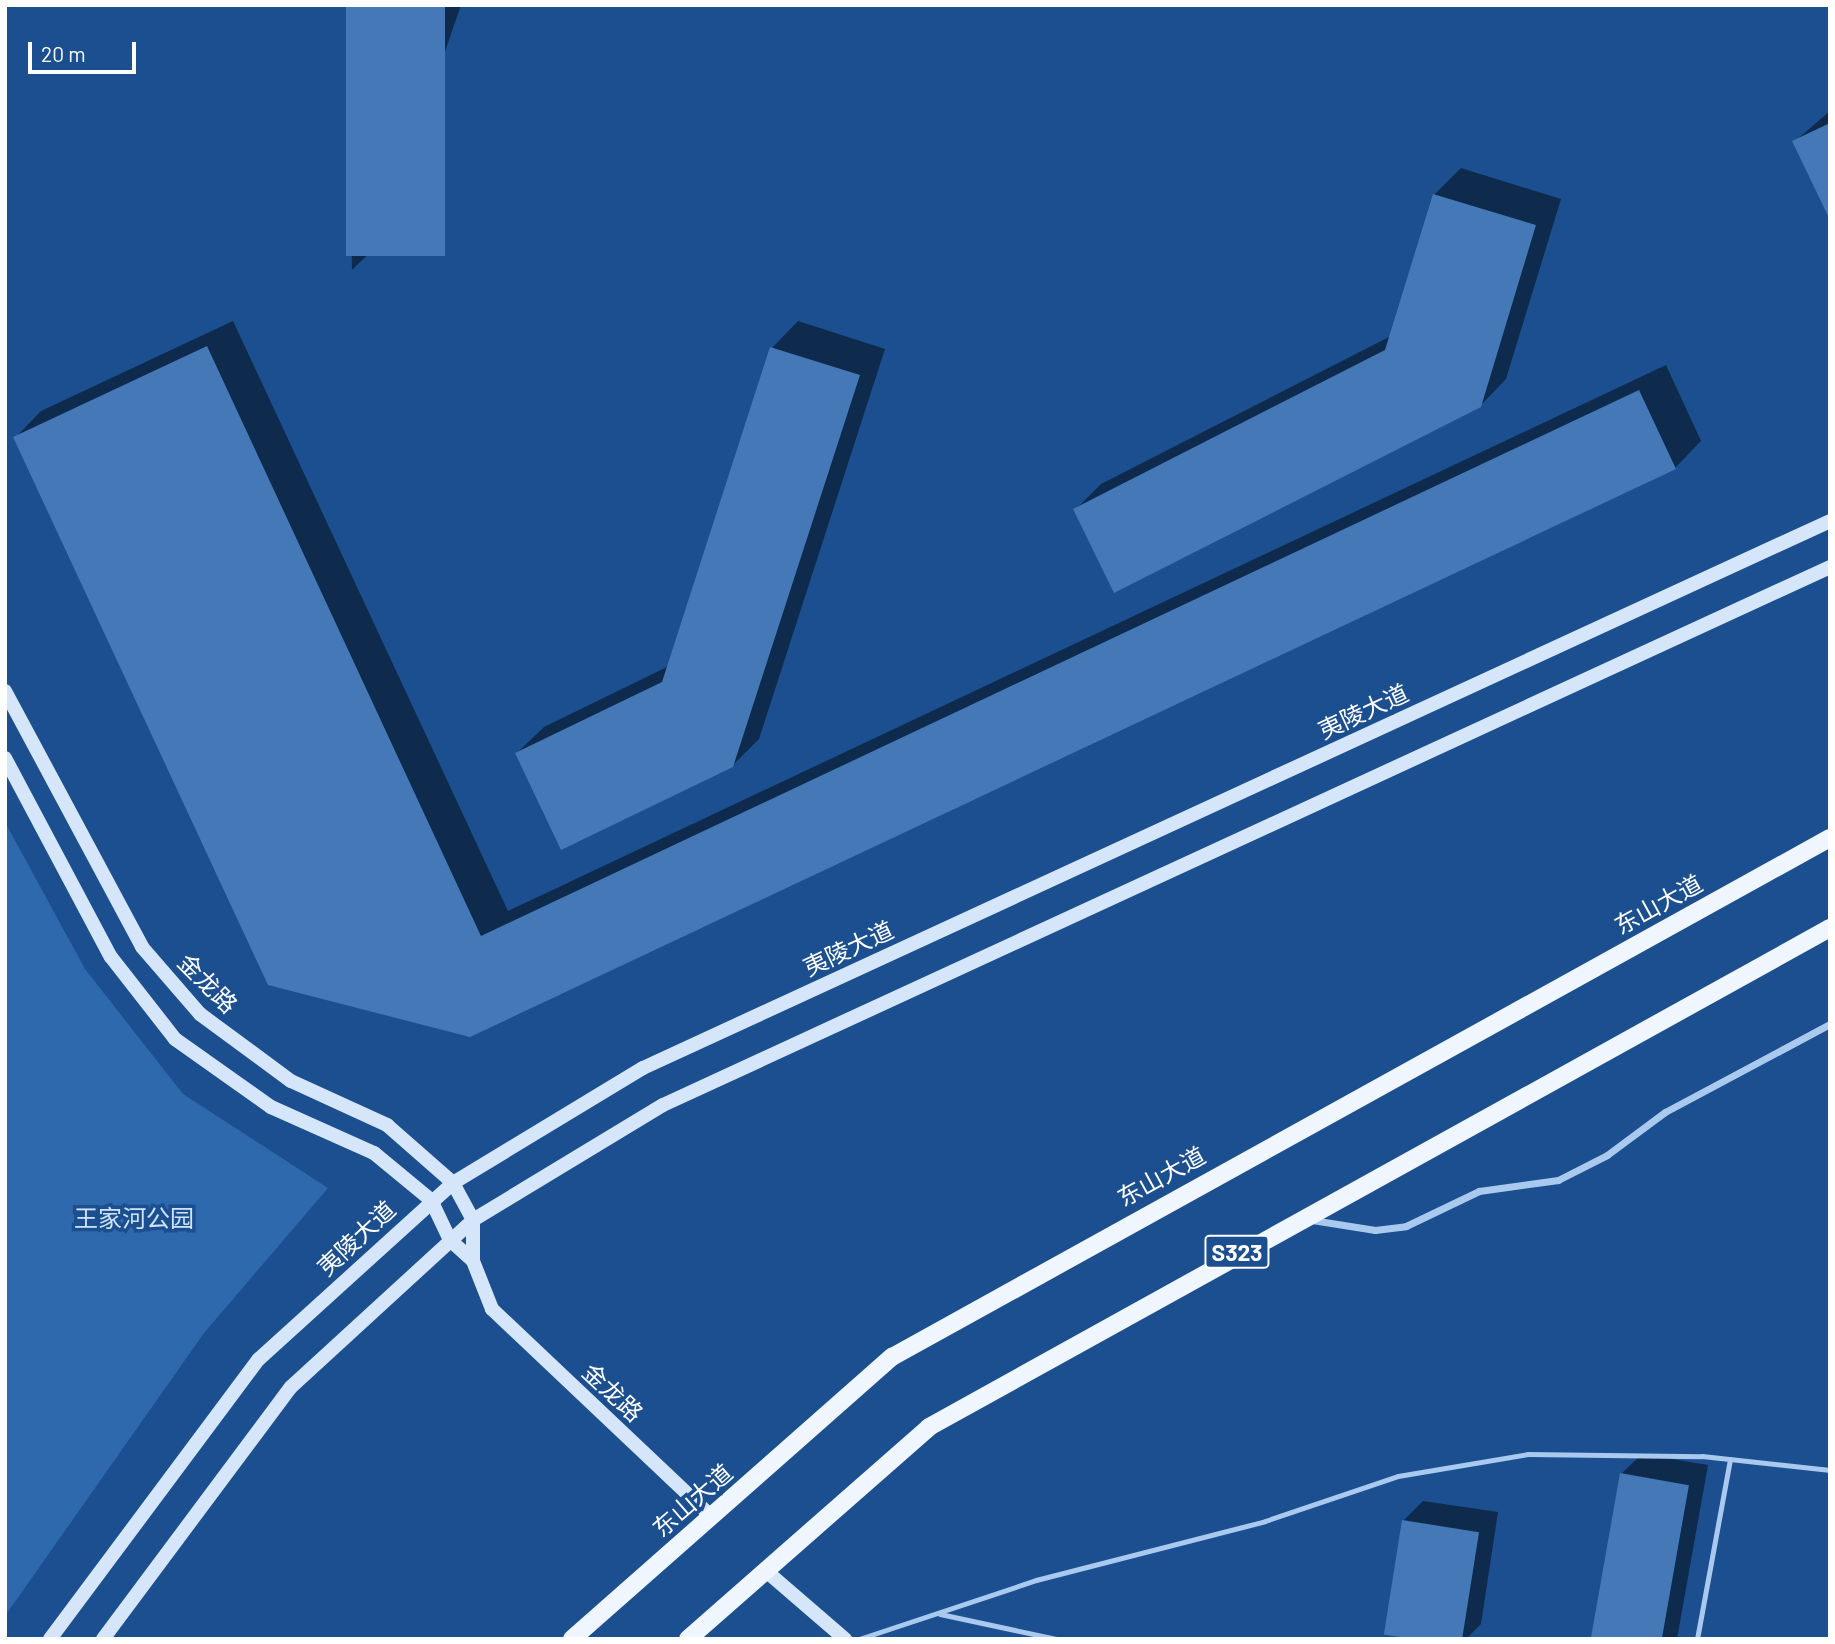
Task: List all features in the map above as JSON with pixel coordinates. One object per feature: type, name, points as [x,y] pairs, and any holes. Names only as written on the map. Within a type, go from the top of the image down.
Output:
[{"type":"main road","name":"夷陵大道","points":[[50,1639],[259,1359],[431,1200],[453,1183],[643,1068],[1830,521]]},
{"type":"main road","points":[[103,1639],[291,1387],[473,1220],[663,1105],[1830,567]]},
{"type":"main road","name":"金龙路","points":[[5,691],[142,947],[200,1014],[291,1081],[387,1125],[453,1183],[473,1220],[473,1261],[492,1309],[711,1516]]},
{"type":"main road","name":"金龙路","points":[[5,758],[111,957],[175,1038],[271,1107],[374,1153],[431,1200],[450,1241],[473,1261]]},
{"type":"main road","name":"东山大道","points":[[572,1639],[892,1356],[1830,838]]},
{"type":"main road","name":"S323","points":[[688,1639],[929,1427],[1301,1218],[1830,928]]},
{"type":"main road","points":[[765,1570],[845,1639]]},
{"type":"street","points":[[1301,1218],[1375,1230],[1406,1226],[1479,1191],[1558,1180],[1607,1155],[1665,1112],[1830,1024]]},
{"type":"lane","points":[[859,1639],[1036,1580],[1265,1521],[1398,1476],[1528,1454],[1730,1459],[1830,1470]]},
{"type":"lane","points":[[1697,1639],[1730,1459]]},
{"type":"lane","points":[[937,1613],[1057,1639]]},
{"type":"green space","name":"王家河公园","points":[[5,822],[85,969],[183,1094],[328,1188],[204,1333],[5,1616]]},
{"type":"building","points":[[346,5],[445,5],[445,256],[346,256]]},
{"type":"building","points":[[1830,123],[1830,220],[1792,141]]},
{"type":"building","points":[[1433,194],[1536,225],[1481,407],[1114,593],[1073,509],[1385,350]]},
{"type":"building","points":[[207,346],[481,936],[1639,390],[1676,469],[470,1037],[268,985],[13,437]]},
{"type":"building","points":[[770,347],[860,375],[733,767],[561,850],[515,753],[662,682]]},
{"type":"building","points":[[1620,1473],[1689,1485],[1662,1639],[1591,1639]]},
{"type":"building","points":[[1402,1520],[1479,1532],[1462,1639],[1412,1639],[1384,1635]]}]
